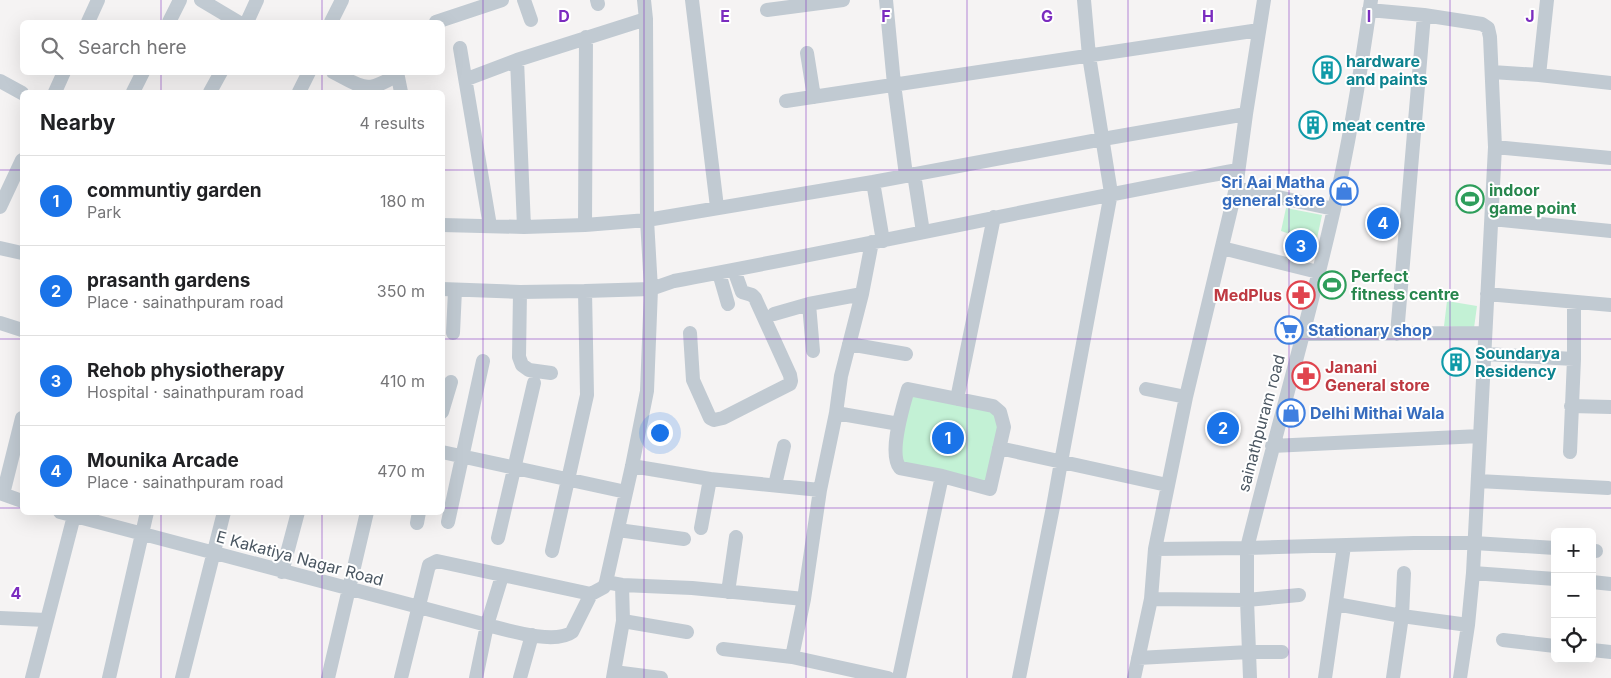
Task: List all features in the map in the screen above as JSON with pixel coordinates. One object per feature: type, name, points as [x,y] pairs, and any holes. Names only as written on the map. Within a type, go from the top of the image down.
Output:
[{"type":"street","points":[[89,20],[98,0]]},
{"type":"street","points":[[170,20],[180,0]]},
{"type":"street","points":[[201,0],[235,20]]},
{"type":"street","points":[[248,20],[257,0]]},
{"type":"street","points":[[332,20],[342,0]]},
{"type":"street","points":[[442,20],[502,0]]},
{"type":"street","points":[[524,0],[531,20]]},
{"type":"street","points":[[401,678],[431,563],[437,561],[591,594],[602,588],[606,582],[647,391],[651,289],[647,220],[646,19],[644,0]]},
{"type":"street","points":[[692,0],[717,207]]},
{"type":"street","points":[[767,10],[843,0]]},
{"type":"street","points":[[886,0],[894,84],[910,174],[923,232]]},
{"type":"street","points":[[1019,678],[1054,507],[1060,462],[1111,193],[1089,56],[1084,0]]},
{"type":"street","points":[[1134,678],[1151,599],[1155,549],[1167,485],[1236,188],[1264,0]]},
{"type":"street","points":[[1538,75],[1547,0]]},
{"type":"street","points":[[1370,5],[1482,24],[1488,28],[1490,36],[1495,147],[1492,219],[1473,573],[1460,678]]},
{"type":"street","name":"sainathpuram road","points":[[1250,678],[1247,548],[1272,446],[1304,334],[1334,209],[1352,118],[1370,5]]},
{"type":"street","points":[[1397,334],[1424,15]]},
{"type":"street","points":[[467,79],[517,60],[646,19]]},
{"type":"street","points":[[786,101],[1259,30]]},
{"type":"street","points":[[585,225],[586,37]]},
{"type":"street","points":[[460,48],[467,79],[490,226]]},
{"type":"street","points":[[807,53],[814,97]]},
{"type":"street","points":[[517,60],[524,227]]},
{"type":"street","points":[[1492,72],[1611,83],[1611,77]]},
{"type":"street","points":[[55,90],[62,75]]},
{"type":"street","points":[[134,90],[142,75]]},
{"type":"street","points":[[211,90],[219,75]]},
{"type":"street","points":[[300,90],[308,75]]},
{"type":"street","points":[[339,75],[367,90],[381,85],[396,75]]},
{"type":"street","points":[[397,75],[401,90]]},
{"type":"street","points":[[0,81],[20,92]]},
{"type":"street","points":[[445,225],[524,227],[647,220],[873,182],[1103,138],[1246,114]]},
{"type":"street","points":[[1495,147],[1611,158]]},
{"type":"street","points":[[0,207],[20,164]]},
{"type":"street","points":[[453,333],[449,289],[520,292],[651,289],[674,281],[877,242],[1111,193],[1238,170]]},
{"type":"street","points":[[792,657],[804,599],[820,490],[836,413],[841,376],[877,242],[873,182]]},
{"type":"street","points":[[1236,188],[1334,209]]},
{"type":"street","points":[[958,399],[994,217]]},
{"type":"street","points":[[1492,219],[1611,231]]},
{"type":"street","points":[[0,248],[20,253]]},
{"type":"street","points":[[1222,248],[1318,272]]},
{"type":"street","points":[[690,333],[693,380],[710,418],[714,420],[723,418],[790,384],[790,375],[755,298],[742,292],[734,270]]},
{"type":"street","points":[[719,273],[728,304]]},
{"type":"street","points":[[552,551],[587,395],[585,291]]},
{"type":"street","points":[[520,292],[519,357],[522,366],[529,370],[551,374]]},
{"type":"street","points":[[774,314],[809,304],[862,294]]},
{"type":"street","points":[[1487,294],[1611,305]]},
{"type":"street","points":[[1570,452],[1574,359],[1574,302]]},
{"type":"street","points":[[809,304],[813,351]]},
{"type":"street","points":[[0,323],[20,329]]},
{"type":"street","points":[[1304,334],[1485,333]]},
{"type":"street","points":[[849,344],[906,354]]},
{"type":"street","points":[[1485,354],[1574,359]]},
{"type":"street","points":[[448,522],[464,456],[483,361]]},
{"type":"street","points":[[445,402],[451,382]]},
{"type":"street","points":[[498,538],[534,382]]},
{"type":"street","points":[[908,389],[993,406],[1000,412],[1004,427],[990,489],[942,476],[900,468],[897,465],[895,456],[899,424],[908,389]]},
{"type":"street","points":[[1146,389],[1186,397]]},
{"type":"street","points":[[1571,406],[1611,407]]},
{"type":"street","points":[[836,413],[899,424]]},
{"type":"street","points":[[20,425],[1,494],[20,499]]},
{"type":"street","points":[[1272,446],[1480,436]]},
{"type":"street","points":[[775,485],[784,446]]},
{"type":"street","points":[[999,448],[1167,485]]},
{"type":"street","points":[[445,453],[569,478],[626,492]]},
{"type":"street","points":[[632,466],[710,479],[820,490]]},
{"type":"street","points":[[899,678],[942,476]]},
{"type":"street","points":[[701,528],[710,479]]},
{"type":"street","points":[[1478,481],[1608,488]]},
{"type":"street","points":[[32,678],[74,515]]},
{"type":"street","name":"E Kakatiya Nagar Road","points":[[74,515],[350,590],[532,635],[559,638],[567,636],[572,632],[591,594]]},
{"type":"street","points":[[109,678],[146,515]]},
{"type":"street","points":[[182,678],[223,515]]},
{"type":"street","points":[[282,572],[297,515]]},
{"type":"street","points":[[328,678],[350,590],[365,515]]},
{"type":"street","points":[[618,530],[684,539]]},
{"type":"street","points":[[728,592],[736,537]]},
{"type":"street","points":[[1155,549],[1414,543],[1474,543],[1551,548]]},
{"type":"street","points":[[1325,678],[1344,546]]},
{"type":"street","points":[[1393,678],[1402,616],[1404,573]]},
{"type":"street","points":[[1473,573],[1551,579]]},
{"type":"street","points":[[476,678],[487,625],[502,576]]},
{"type":"street","points":[[606,582],[622,585],[692,588],[804,599]]},
{"type":"street","points":[[1596,582],[1611,584]]},
{"type":"street","points":[[622,585],[622,621],[614,675],[661,678]]},
{"type":"street","points":[[1151,599],[1247,600],[1299,595]]},
{"type":"street","points":[[1336,604],[1468,625]]},
{"type":"street","points":[[0,618],[46,620]]},
{"type":"street","points":[[622,621],[687,632]]},
{"type":"street","points":[[520,678],[532,635]]},
{"type":"street","points":[[1503,640],[1551,646]]},
{"type":"street","points":[[723,649],[792,657],[888,678]]},
{"type":"street","points":[[1596,650],[1611,652]]},
{"type":"street","points":[[1138,658],[1282,652]]},
{"type":"green space","name":"indoor game point","points":[[1456,190],[1484,193],[1483,209],[1455,206]]},
{"type":"green space","points":[[1286,208],[1322,215],[1316,243],[1281,231]]},
{"type":"green space","points":[[1447,301],[1477,306],[1474,328],[1444,326]]},
{"type":"green space","points":[[907,392],[1000,412],[990,489],[897,465]]},
{"type":"place","name":"hardware and paints","points":[[1327,70]]},
{"type":"place","name":"meat centre","points":[[1313,125]]},
{"type":"place","name":"Sri Aai Matha general store","points":[[1344,191]]},
{"type":"place","name":"indoor game point","points":[[1470,199]]},
{"type":"place","name":"Mounika Arcade","points":[[1383,223]]},
{"type":"place","name":"Rehob physiotherapy","points":[[1301,246]]},
{"type":"place","name":"Perfect fitness centre","points":[[1332,285]]},
{"type":"place","name":"MedPlus","points":[[1301,295]]},
{"type":"place","name":"Stationary shop","points":[[1289,330]]},
{"type":"place","name":"Soundarya Residency","points":[[1456,362]]},
{"type":"place","name":"Janani General store","points":[[1306,376]]},
{"type":"place","name":"Delhi Mithai Wala","points":[[1291,413]]},
{"type":"place","name":"prasanth gardens","points":[[1223,428]]},
{"type":"place","name":"communtiy garden","points":[[948,438]]}]
